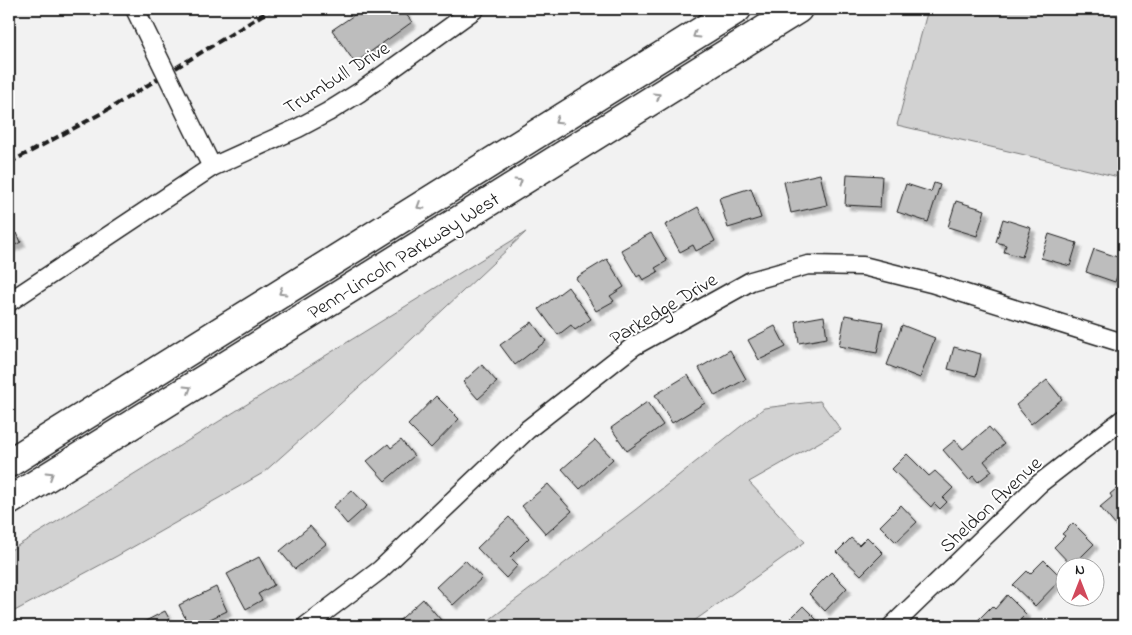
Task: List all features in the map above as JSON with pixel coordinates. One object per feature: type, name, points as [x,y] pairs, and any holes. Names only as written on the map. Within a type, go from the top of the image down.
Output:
[{"type":"highway","name":"Penn-Lincoln Parkway West","points":[[9,463],[737,9]]},
{"type":"highway","name":"Penn-Lincoln Parkway West","points":[[9,500],[798,9]]},
{"type":"street","points":[[135,9],[212,167]]},
{"type":"street","name":"Trumbull Drive","points":[[9,302],[212,167],[298,128],[360,92],[475,9]]},
{"type":"street","name":"Parkedge Drive","points":[[306,626],[380,570],[527,430],[634,346],[751,281],[808,265],[863,266],[931,283],[1123,343]]},
{"type":"street","name":"Sheldon Avenue","points":[[892,626],[1039,484],[1123,419]]},
{"type":"shaded area","points":[[928,9],[1123,9],[1123,178],[897,125]]},
{"type":"shaded area","points":[[526,232],[397,353],[263,473],[117,556],[9,614],[9,551]]},
{"type":"shaded area","points":[[820,401],[841,430],[749,482],[805,542],[687,626],[481,626],[635,510],[764,408]]},
{"type":"building","points":[[363,9],[402,9],[412,22],[355,63],[332,30]]},
{"type":"building","points":[[820,174],[827,205],[791,213],[784,182]]},
{"type":"building","points":[[847,174],[882,176],[880,207],[845,205]]},
{"type":"building","points":[[934,183],[940,185],[928,222],[897,212],[906,184],[931,192]]},
{"type":"building","points":[[751,188],[761,218],[728,228],[719,198]]},
{"type":"building","points":[[956,201],[985,210],[977,236],[948,227]]},
{"type":"building","points":[[698,207],[715,241],[696,251],[693,245],[680,252],[665,225]]},
{"type":"building","points":[[1003,219],[1031,228],[1022,257],[1004,252],[1006,245],[996,242]]},
{"type":"building","points":[[17,233],[21,242],[9,248],[9,236]]},
{"type":"building","points":[[651,233],[667,261],[655,268],[658,272],[643,280],[640,275],[637,277],[621,250]]},
{"type":"building","points":[[1049,234],[1077,243],[1070,266],[1041,258]]},
{"type":"building","points":[[1094,249],[1123,259],[1115,282],[1086,272]]},
{"type":"building","points":[[607,259],[624,287],[610,296],[614,301],[596,311],[576,278]]},
{"type":"building","points":[[568,287],[591,319],[575,330],[571,325],[558,335],[539,309]]},
{"type":"building","points":[[845,315],[883,322],[877,353],[839,346]]},
{"type":"building","points":[[824,316],[827,338],[799,343],[796,321]]},
{"type":"building","points":[[532,322],[546,341],[515,365],[500,345]]},
{"type":"building","points":[[902,325],[935,338],[920,378],[887,365]]},
{"type":"building","points":[[775,326],[786,347],[759,360],[748,340]]},
{"type":"building","points":[[954,347],[981,354],[976,376],[948,369]]},
{"type":"building","points":[[730,350],[746,379],[715,396],[699,368]]},
{"type":"building","points":[[482,365],[497,382],[478,399],[463,382]]},
{"type":"building","points":[[688,375],[705,403],[672,423],[655,395]]},
{"type":"building","points":[[1047,380],[1062,399],[1031,424],[1016,405]]},
{"type":"building","points":[[436,396],[459,419],[431,448],[408,425]]},
{"type":"building","points":[[647,402],[663,425],[627,451],[611,428]]},
{"type":"building","points":[[989,427],[1004,444],[984,461],[992,471],[978,482],[973,476],[969,480],[943,450],[955,440],[963,449]]},
{"type":"building","points":[[401,440],[414,456],[385,481],[367,461],[388,444],[391,448]]},
{"type":"building","points":[[595,440],[613,459],[580,489],[562,469]]},
{"type":"building","points":[[907,454],[929,476],[935,471],[953,488],[943,498],[947,502],[940,509],[934,503],[931,507],[892,469]]},
{"type":"building","points":[[548,484],[572,511],[546,534],[522,506]]},
{"type":"building","points":[[1122,484],[1123,519],[1116,526],[1100,507],[1112,497],[1110,494]]},
{"type":"building","points":[[352,490],[367,506],[347,524],[333,507]]},
{"type":"building","points":[[901,505],[917,522],[896,542],[880,526]]},
{"type":"building","points":[[509,517],[529,538],[510,557],[518,565],[506,578],[477,548]]},
{"type":"building","points":[[1073,523],[1094,544],[1080,558],[1064,558],[1054,547],[1065,536],[1062,534]]},
{"type":"building","points":[[310,526],[326,544],[295,569],[280,551]]},
{"type":"building","points":[[867,537],[883,553],[861,575],[837,552],[851,538],[859,545]]},
{"type":"building","points":[[259,557],[274,585],[258,594],[262,600],[246,609],[227,574]]},
{"type":"building","points":[[465,560],[482,578],[453,605],[436,587]]},
{"type":"building","points":[[1044,560],[1054,570],[1054,586],[1035,606],[1013,585],[1027,571],[1030,574]]},
{"type":"building","points":[[831,572],[847,588],[825,611],[809,594]]},
{"type":"building","points":[[216,587],[227,611],[195,626],[189,626],[179,605]]},
{"type":"building","points":[[1007,595],[1026,614],[1014,626],[981,626],[976,622],[992,606],[995,609]]},
{"type":"building","points":[[423,599],[441,620],[434,626],[393,626]]},
{"type":"building","points":[[803,606],[818,621],[813,626],[783,626]]},
{"type":"building","points":[[165,611],[173,626],[136,626]]},
{"type":"railway","points":[[9,163],[104,112],[272,9]]}]
